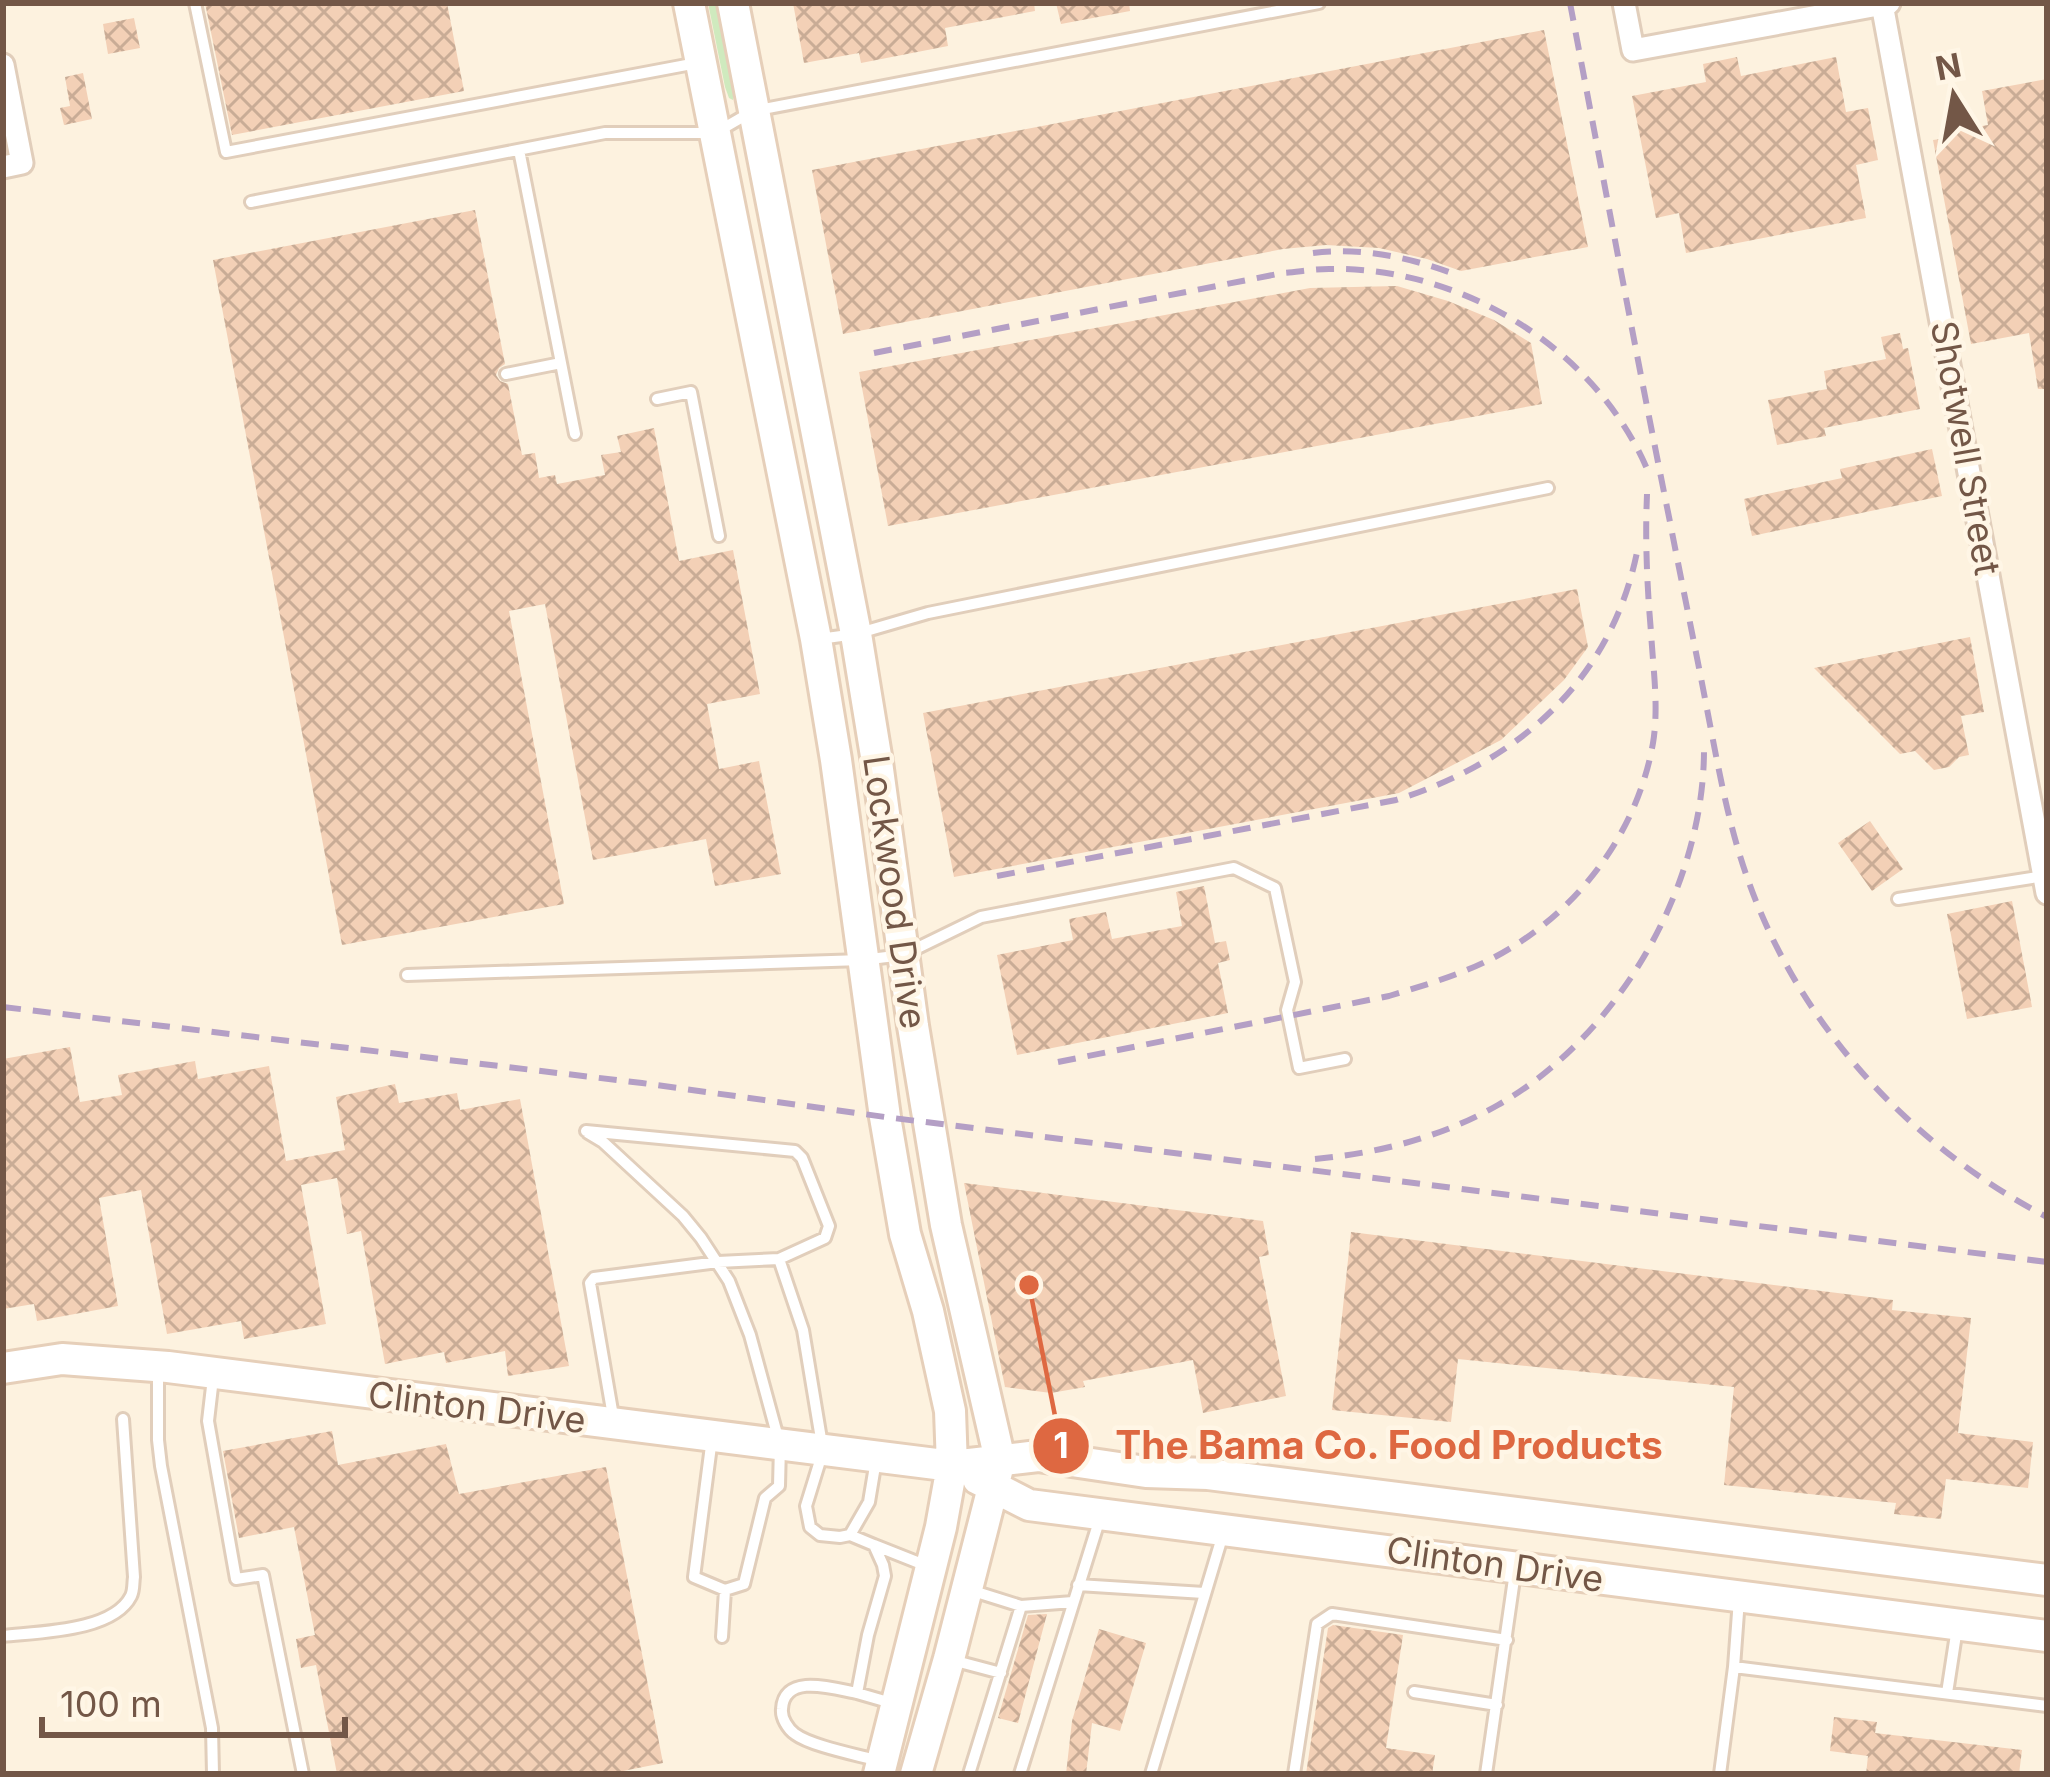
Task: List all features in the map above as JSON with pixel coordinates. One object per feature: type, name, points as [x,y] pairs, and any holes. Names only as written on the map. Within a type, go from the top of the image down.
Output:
[{"type":"main road","name":"Lockwood Drive","points":[[689,3],[816,639],[904,1234],[928,1312],[950,1411],[952,1466],[880,1768]]},
{"type":"main road","name":"Lockwood Drive","points":[[733,3],[856,634],[946,1225],[997,1474],[923,1773]]},
{"type":"main road","name":"Clinton Drive","points":[[3,1367],[62,1359],[214,1373],[997,1474],[1038,1456],[2047,1580]]},
{"type":"main road","name":"Clinton Drive","points":[[997,1474],[1029,1505],[2047,1636]]},
{"type":"main road","points":[[1739,1595],[1742,1540]]},
{"type":"main road","points":[[880,1768],[923,1773]]},
{"type":"street","points":[[1624,3],[1633,50],[1885,4]]},
{"type":"street","name":"Shotwell Street","points":[[1885,4],[2045,884]]},
{"type":"street","points":[[3,65],[13,165]]},
{"type":"lane","points":[[195,3],[226,152],[700,62]]},
{"type":"lane","points":[[251,202],[605,133],[715,133],[753,111],[1319,3]]},
{"type":"lane","points":[[518,150],[575,434]]},
{"type":"lane","points":[[506,374],[561,363]]},
{"type":"lane","points":[[657,399],[691,392],[719,536]]},
{"type":"lane","points":[[816,639],[1548,488]]},
{"type":"lane","points":[[407,975],[903,955],[981,917],[1234,868],[1275,888],[1294,982],[1287,1010],[1299,1068],[1345,1059]]},
{"type":"lane","points":[[1898,899],[2045,884]]},
{"type":"lane","points":[[614,1424],[590,1283],[594,1278],[718,1262],[779,1259],[825,1238],[829,1226],[795,1151],[586,1132],[603,1142],[682,1216],[718,1262],[729,1281],[750,1335],[780,1445],[779,1486],[765,1498],[744,1584],[725,1590],[694,1577],[712,1436]]},
{"type":"lane","points":[[779,1259],[803,1330],[823,1450],[806,1506],[810,1527],[820,1535],[850,1535],[929,1567]]},
{"type":"lane","points":[[158,1367],[161,1466],[212,1728],[213,1774]]},
{"type":"lane","points":[[214,1373],[208,1421],[236,1579],[263,1575],[303,1774]]},
{"type":"lane","points":[[3,1636],[81,1627],[112,1615],[131,1596],[134,1576],[123,1419]]},
{"type":"lane","points":[[850,1535],[864,1515],[876,1457]]},
{"type":"lane","points":[[1020,1774],[1102,1515]]},
{"type":"lane","points":[[1150,1774],[1224,1531]]},
{"type":"lane","points":[[856,1693],[885,1576],[874,1545]]},
{"type":"lane","points":[[1486,1774],[1515,1569]]},
{"type":"lane","points":[[1078,1585],[1204,1593]]},
{"type":"lane","points":[[967,1589],[1021,1606],[1073,1602]]},
{"type":"lane","points":[[722,1637],[725,1590]]},
{"type":"lane","points":[[1720,1774],[1739,1595]]},
{"type":"lane","points":[[969,1774],[1021,1606]]},
{"type":"lane","points":[[1294,1774],[1317,1624],[1332,1613],[1507,1640]]},
{"type":"lane","points":[[1947,1693],[1957,1625]]},
{"type":"lane","points":[[949,1659],[1001,1673]]},
{"type":"lane","points":[[1734,1666],[2047,1706]]},
{"type":"lane","points":[[880,1768],[800,1737],[787,1726],[782,1707],[787,1695],[803,1685],[895,1704]]},
{"type":"lane","points":[[1414,1692],[1497,1705]]},
{"type":"green space","points":[[708,3],[719,3],[733,100],[725,87]]},
{"type":"building","points":[[205,3],[447,3],[464,91],[232,135]]},
{"type":"building","points":[[793,3],[1034,3],[1035,11],[945,28],[948,46],[861,63],[859,53],[804,63]]},
{"type":"building","points":[[1056,3],[1129,3],[1130,11],[1061,24]]},
{"type":"building","points":[[134,18],[140,48],[108,54],[103,24]]},
{"type":"building","points":[[1544,30],[1588,247],[1461,271],[1379,248],[1283,249],[843,334],[812,170]]},
{"type":"building","points":[[1737,57],[1741,76],[1836,57],[1846,112],[1868,108],[1878,160],[1856,165],[1866,218],[1686,253],[1679,213],[1656,218],[1632,96],[1706,82],[1703,64]]},
{"type":"building","points":[[83,73],[92,119],[64,125],[60,108],[70,106],[65,77]]},
{"type":"building","points":[[2047,79],[2047,389],[2038,389],[2029,333],[1971,344],[1933,140],[1947,138],[1946,132],[1988,125],[1982,91]]},
{"type":"building","points":[[475,210],[505,364],[496,375],[508,384],[522,455],[535,453],[539,478],[555,475],[557,484],[605,475],[601,455],[621,452],[617,436],[654,428],[679,561],[733,550],[760,694],[707,704],[719,769],[759,761],[781,874],[715,886],[706,839],[593,860],[545,604],[509,611],[564,904],[342,945],[213,260]]},
{"type":"building","points":[[1397,286],[1494,320],[1531,343],[1542,404],[888,526],[859,372],[1310,288]]},
{"type":"building","points":[[1900,333],[1903,349],[1908,348],[1920,409],[1824,428],[1826,436],[1777,445],[1768,400],[1827,389],[1824,371],[1886,359],[1881,337]]},
{"type":"building","points":[[1932,449],[1942,496],[1752,536],[1744,499],[1842,478],[1840,469]]},
{"type":"building","points":[[1577,589],[1588,647],[1564,680],[1501,740],[1399,793],[954,877],[923,713]]},
{"type":"building","points":[[1970,637],[1984,712],[1961,716],[1969,755],[1934,770],[1915,751],[1900,754],[1814,668]]},
{"type":"building","points":[[1870,821],[1903,869],[1872,891],[1838,843]]},
{"type":"building","points":[[1204,886],[1215,943],[1226,941],[1230,960],[1218,963],[1228,1013],[1017,1055],[997,955],[1073,940],[1069,919],[1106,912],[1112,939],[1182,926],[1176,892]]},
{"type":"building","points":[[2012,901],[2032,1007],[1967,1019],[1947,914]]},
{"type":"building","points":[[70,1047],[80,1102],[122,1095],[118,1075],[195,1061],[198,1079],[269,1066],[286,1161],[345,1150],[336,1097],[395,1084],[399,1103],[457,1093],[460,1110],[520,1099],[569,1366],[508,1376],[505,1351],[446,1363],[444,1352],[385,1364],[361,1231],[347,1234],[337,1178],[301,1185],[326,1324],[244,1339],[241,1321],[167,1334],[141,1190],[99,1198],[118,1306],[37,1321],[34,1304],[3,1309],[3,1059]]},
{"type":"building","points":[[964,1183],[1263,1221],[1269,1255],[1259,1257],[1286,1396],[1203,1413],[1193,1360],[1083,1381],[1085,1387],[1051,1393],[1005,1387]]},
{"type":"building","points":[[1351,1232],[1893,1300],[1892,1310],[1971,1318],[1958,1433],[2033,1442],[2028,1488],[1946,1479],[1941,1519],[1894,1514],[1896,1503],[1724,1485],[1734,1387],[1458,1359],[1451,1422],[1332,1410]]},
{"type":"building","points":[[332,1431],[338,1465],[446,1444],[459,1494],[606,1467],[663,1763],[608,1774],[337,1774],[316,1665],[301,1668],[296,1639],[315,1635],[294,1527],[239,1538],[223,1451]]},
{"type":"building","points":[[1047,1614],[1018,1723],[998,1718],[1028,1615]]},
{"type":"building","points":[[1328,1628],[1403,1635],[1386,1748],[1435,1755],[1432,1774],[1306,1774]]},
{"type":"building","points":[[1099,1629],[1146,1643],[1120,1731],[1092,1723],[1086,1774],[1066,1774],[1072,1721]]},
{"type":"building","points":[[1834,1717],[1877,1722],[1875,1733],[2022,1750],[2019,1774],[1866,1774],[1868,1756],[1830,1751]]},
{"type":"railway","points":[[1570,3],[1719,773],[1747,877],[1796,982],[1865,1075],[1949,1155],[2047,1217]]},
{"type":"railway","points":[[1313,253],[1385,255],[1454,274]]},
{"type":"railway","points":[[874,353],[1283,273],[1379,272],[1429,282],[1521,324],[1598,390],[1627,431],[1650,476]]},
{"type":"railway","points":[[1058,1062],[1429,984],[1481,964],[1523,940],[1575,895],[1598,869],[1633,809],[1653,743],[1656,702],[1647,580],[1647,494]]},
{"type":"railway","points":[[997,876],[1396,800],[1483,763],[1520,738],[1583,675],[1626,594],[1638,547]]},
{"type":"railway","points":[[1315,1159],[1387,1148],[1455,1126],[1498,1105],[1542,1075],[1581,1039],[1617,998],[1671,903],[1689,851],[1704,747]]},
{"type":"railway","points":[[3,1007],[642,1083],[2047,1262]]},
{"type":"place","name":"The Bama Co. Food Products","points":[[1029,1285]]}]
